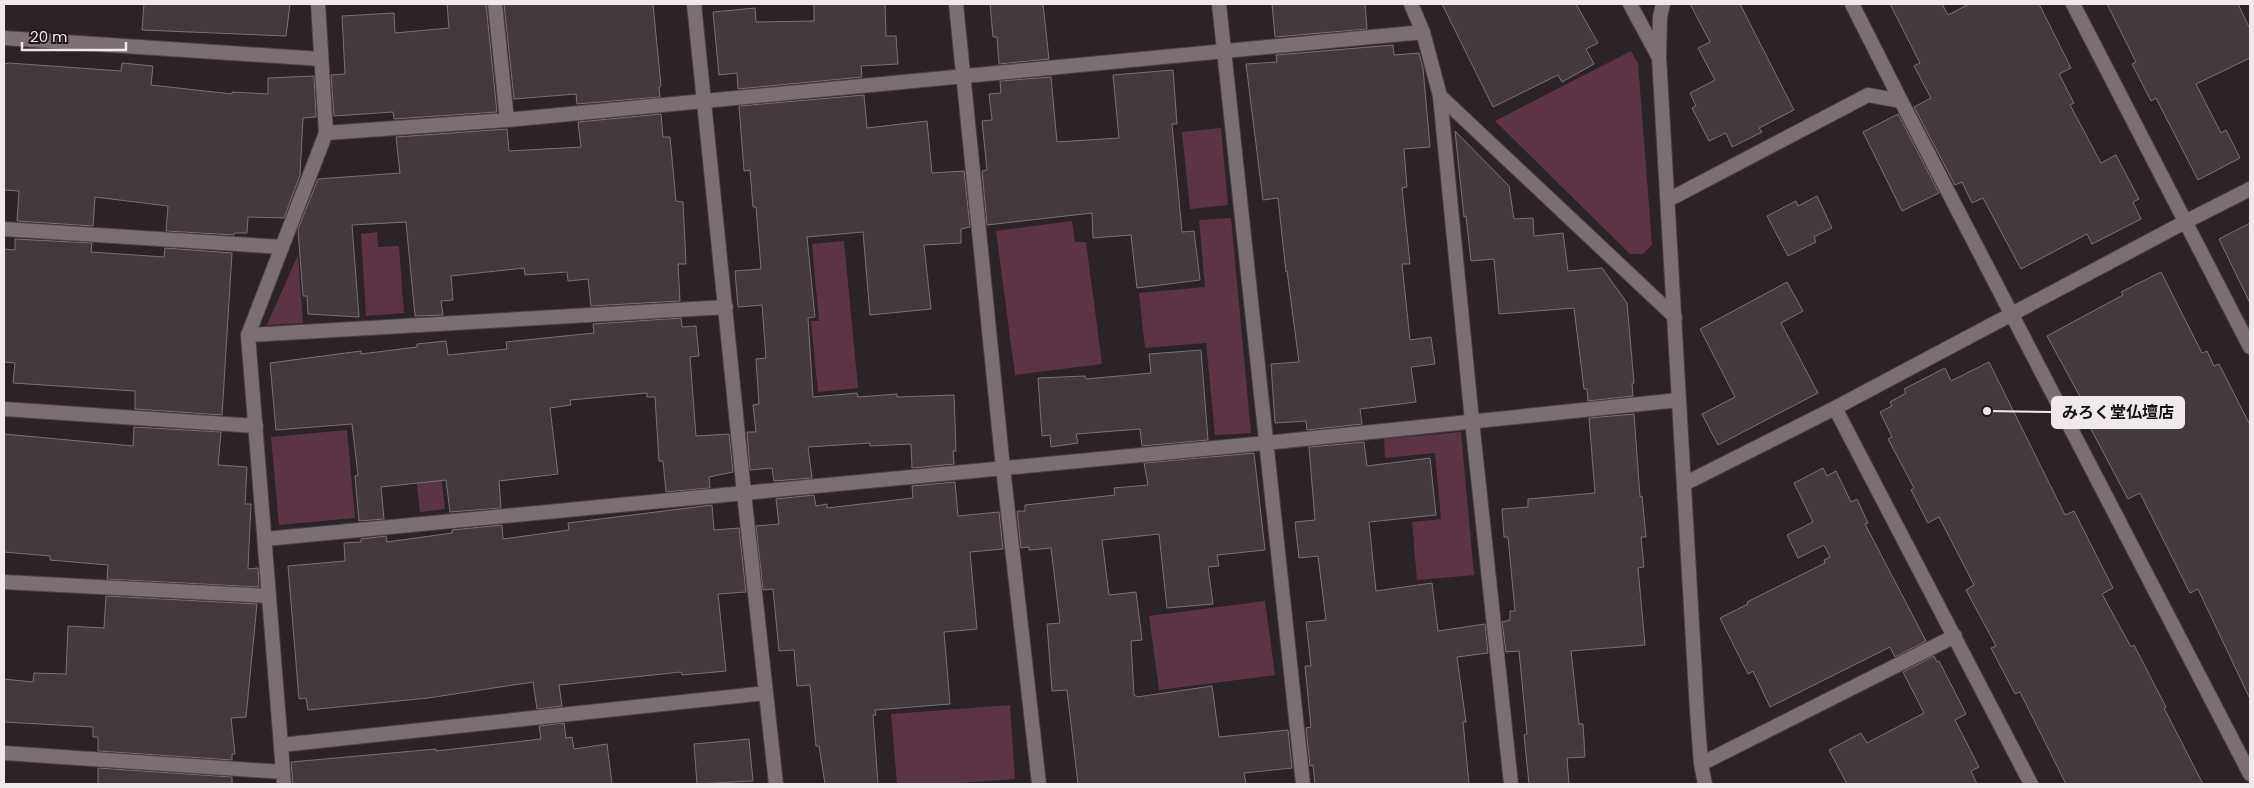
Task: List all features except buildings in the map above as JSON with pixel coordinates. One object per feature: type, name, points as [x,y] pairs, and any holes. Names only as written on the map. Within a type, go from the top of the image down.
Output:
[{"type":"street","points":[[4,753],[284,778],[248,335],[326,133],[318,4]]},
{"type":"street","points":[[495,4],[507,120]]},
{"type":"street","points":[[694,4],[776,784]]},
{"type":"street","points":[[956,4],[1003,468],[1039,784]]},
{"type":"street","points":[[1219,4],[1303,784]]},
{"type":"street","points":[[1412,4],[1423,32],[1440,96],[1472,422],[1511,784]]},
{"type":"street","points":[[1630,4],[1659,56]]},
{"type":"street","points":[[1663,4],[1660,17],[1659,56],[1701,764],[1705,784]]},
{"type":"street","points":[[1852,4],[2250,774]]},
{"type":"street","points":[[2074,4],[2250,346]]},
{"type":"street","points":[[326,133],[507,120],[1423,32]]},
{"type":"street","points":[[4,38],[321,59]]},
{"type":"street","points":[[1668,200],[1868,95],[1901,101]]},
{"type":"street","points":[[1440,96],[1675,317]]},
{"type":"street","points":[[1684,484],[1835,408],[2250,189]]},
{"type":"street","points":[[4,229],[282,247]]},
{"type":"street","points":[[248,335],[726,307]]},
{"type":"street","points":[[265,539],[1266,443],[1680,400]]},
{"type":"street","points":[[1835,408],[1956,636],[2031,784]]},
{"type":"street","points":[[4,409],[256,426]]},
{"type":"street","points":[[4,582],[269,596]]},
{"type":"street","points":[[1701,764],[1956,636]]},
{"type":"street","points":[[281,745],[766,693]]},
{"type":"shaded area","points":[[1631,51],[1638,63],[1652,245],[1643,254],[1630,254],[1495,121]]},
{"type":"shaded area","points":[[1221,128],[1228,205],[1190,209],[1182,132]]},
{"type":"shaded area","points":[[1231,218],[1251,433],[1215,435],[1206,343],[1145,348],[1139,293],[1205,287],[1199,220]]},
{"type":"shaded area","points":[[1072,221],[1075,242],[1086,242],[1102,364],[1015,375],[996,231]]},
{"type":"shaded area","points":[[377,232],[378,247],[399,246],[404,313],[366,316],[361,234]]},
{"type":"shaded area","points":[[844,241],[858,388],[818,392],[811,321],[819,321],[812,244]]},
{"type":"shaded area","points":[[298,255],[303,323],[267,325]]},
{"type":"shaded area","points":[[435,422],[445,509],[420,512],[410,425]]},
{"type":"shaded area","points":[[347,430],[355,518],[279,525],[271,437]]},
{"type":"shaded area","points":[[1461,432],[1474,575],[1417,580],[1412,522],[1441,519],[1435,453],[1385,458],[1384,439]]},
{"type":"shaded area","points":[[1265,601],[1275,675],[1159,690],[1149,616]]},
{"type":"shaded area","points":[[1010,705],[1015,779],[946,784],[897,784],[891,714]]},
{"type":"place","name":"みろく堂仏壇店","points":[[1987,411]]}]
